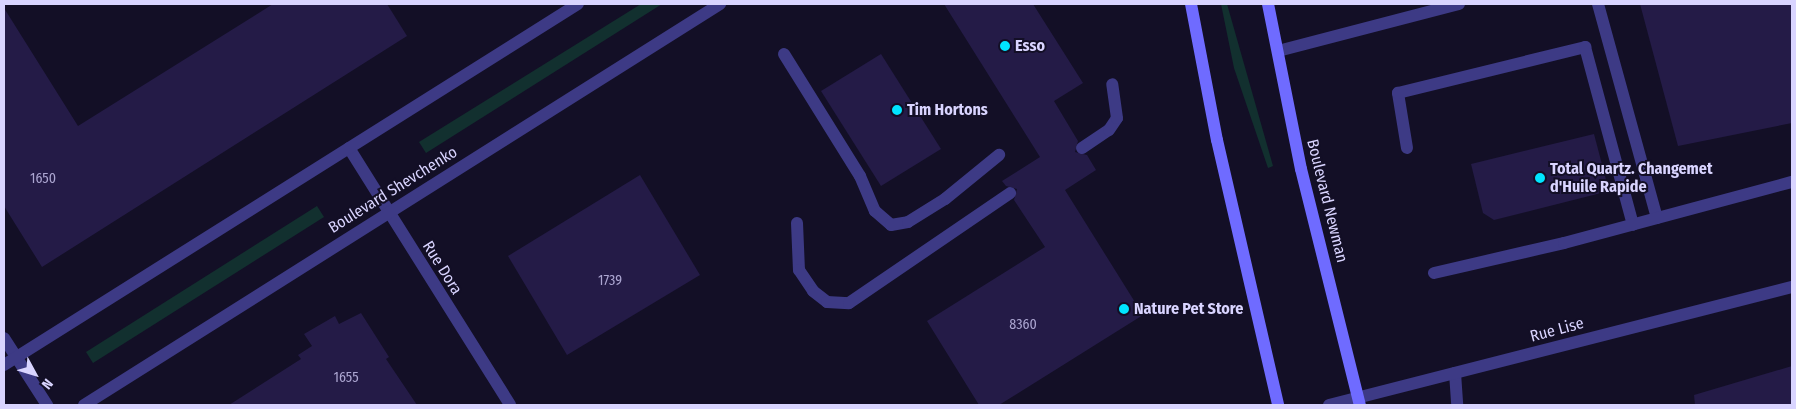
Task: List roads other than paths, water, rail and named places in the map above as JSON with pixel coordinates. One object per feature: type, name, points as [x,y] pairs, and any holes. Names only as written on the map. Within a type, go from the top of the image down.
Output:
[{"type":"main road","points":[[1191,4],[1225,178],[1278,405]]},
{"type":"main road","name":"Boulevard Newman","points":[[1268,4],[1301,169],[1359,402]]},
{"type":"street","points":[[4,366],[578,4]]},
{"type":"street","name":"Boulevard Shevchenko","points":[[84,405],[720,4]]},
{"type":"street","points":[[1278,51],[1459,4]]},
{"type":"street","points":[[1598,4],[1657,218]]},
{"type":"street","points":[[1407,148],[1398,93],[1585,47],[1633,225]]},
{"type":"street","points":[[784,54],[860,176],[875,211],[891,225],[908,222],[945,199],[999,155]]},
{"type":"street","points":[[1082,148],[1109,130],[1117,118],[1112,84]]},
{"type":"street","name":"Rue Dora","points":[[349,148],[510,405]]},
{"type":"street","points":[[1434,273],[1633,225],[1792,182]]},
{"type":"street","points":[[797,223],[800,270],[813,291],[828,302],[849,303],[1010,193]]},
{"type":"street","name":"Rue Lise","points":[[1329,405],[1359,402],[1455,373],[1792,287]]},
{"type":"street","points":[[4,338],[46,405]]},
{"type":"street","points":[[1455,373],[1457,405]]},
{"type":"place","name":"Esso","points":[[1005,46]]},
{"type":"place","name":"Tim Hortons","points":[[897,110]]},
{"type":"place","name":"Total Quartz. Changemet d'Huile Rapide","points":[[1540,178]]},
{"type":"place","name":"Nature Pet Store","points":[[1124,309]]}]
